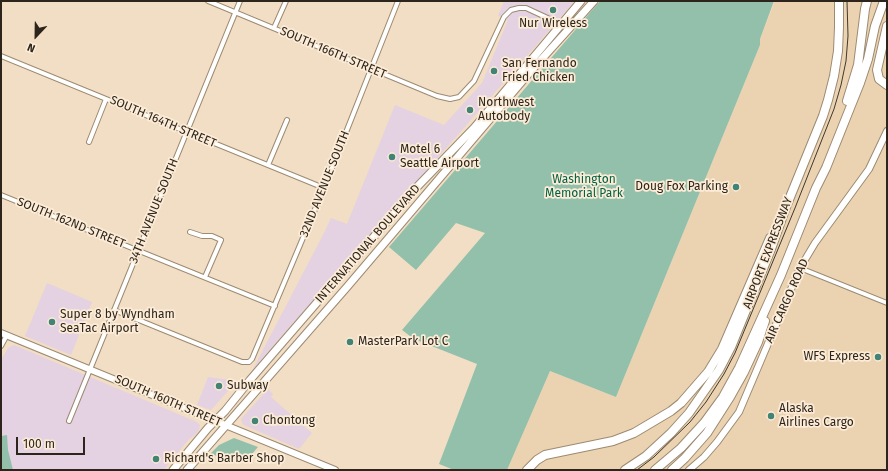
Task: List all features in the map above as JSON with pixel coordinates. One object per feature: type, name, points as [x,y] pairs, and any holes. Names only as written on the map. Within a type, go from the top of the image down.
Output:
[{"type":"highway","name":"AIRPORT EXPRESSWAY","points":[[625,470],[646,456],[671,433],[689,413],[719,370],[733,340],[771,249],[786,206],[823,116],[830,92],[838,51],[838,1]]},
{"type":"highway","name":"AIRPORT EXPRESSWAY","points":[[655,470],[681,448],[704,423],[722,397],[739,368],[781,275],[860,83],[868,59],[875,26],[884,1]]},
{"type":"highway","points":[[816,188],[821,166],[854,81],[859,61],[862,36],[863,3]]},
{"type":"highway","points":[[887,26],[878,61],[877,72],[879,79],[887,85]]},
{"type":"highway","points":[[882,46],[880,72],[882,77],[887,81]]},
{"type":"highway","points":[[527,470],[537,460],[545,456],[614,441],[634,433],[672,411],[690,394],[708,372],[722,349],[765,247],[786,206]]},
{"type":"highway","points":[[672,470],[707,433],[737,384],[758,342],[781,275]]},
{"type":"main road","name":"INTERNATIONAL BOULEVARD","points":[[173,470],[416,188],[474,128],[581,1]]},
{"type":"main road","name":"INTERNATIONAL BOULEVARD","points":[[187,470],[525,78],[594,1]]},
{"type":"main road","points":[[553,47],[560,33],[560,26]]},
{"type":"street","name":"SOUTH 166TH STREET","points":[[208,1],[442,98],[450,99],[459,97],[470,87],[478,75],[505,15],[515,8],[526,8],[554,21],[560,26]]},
{"type":"street","name":"34TH AVENUE SOUTH","points":[[69,421],[240,1]]},
{"type":"street","points":[[274,28],[286,1]]},
{"type":"street","name":"32ND AVENUE SOUTH","points":[[114,310],[249,362],[254,356],[324,188],[398,1]]},
{"type":"street","name":"SOUTH 164TH STREET","points":[[1,56],[324,188]]},
{"type":"street","points":[[88,142],[106,99]]},
{"type":"street","points":[[268,165],[287,120]]},
{"type":"street","name":"AIR CARGO ROAD","points":[[689,470],[704,457],[717,442],[739,412],[800,268],[815,243],[869,169],[887,131]]},
{"type":"street","name":"SOUTH 162ND STREET","points":[[1,195],[275,306]]},
{"type":"street","points":[[190,232],[202,236],[212,236],[221,240],[205,277]]},
{"type":"street","points":[[800,268],[887,303]]},
{"type":"street","points":[[1,346],[4,334]]},
{"type":"street","name":"SOUTH 160TH STREET","points":[[4,334],[335,470]]},
{"type":"shaded area","points":[[504,1],[575,1],[253,369],[331,218],[347,224],[395,105],[444,125],[482,83],[508,20],[498,16]]},
{"type":"shaded area","points":[[775,1],[887,1],[887,470],[507,470],[550,371],[616,397],[760,45],[760,39]]},
{"type":"shaded area","points":[[47,283],[92,302],[71,355],[25,336]]},
{"type":"shaded area","points":[[14,345],[197,422],[200,425],[199,430],[189,439],[164,470],[1,470],[7,435],[1,436],[1,360],[8,348]]},
{"type":"shaded area","points":[[208,377],[237,381],[211,410],[197,405]]},
{"type":"shaded area","points":[[268,389],[273,394],[271,397],[312,433],[299,449],[242,423],[241,419]]},
{"type":"green space","name":"Washington Memorial Park","points":[[600,1],[774,1],[760,39],[760,45],[616,397],[550,371],[507,470],[454,470],[439,464],[477,364],[414,339],[402,330],[485,233],[456,223],[416,270],[389,247]]},
{"type":"green space","points":[[7,435],[8,450],[13,470],[1,470],[1,436]]},
{"type":"green space","points":[[234,438],[258,447],[252,454],[241,458],[224,458],[210,454],[219,445]]},
{"type":"tram line","points":[[637,470],[654,457],[690,422],[706,402],[724,374],[735,353],[834,109],[846,61],[848,36],[847,1]]},
{"type":"place","name":"Nur Wireless","points":[[553,10]]},
{"type":"place","name":"San Fernando Fried Chicken","points":[[494,71]]},
{"type":"place","name":"Northwest Autobody","points":[[470,110]]},
{"type":"place","name":"Motel 6 Seattle Airport","points":[[392,157]]},
{"type":"place","name":"Doug Fox Parking","points":[[736,187]]},
{"type":"place","name":"Super 8 by Wyndham SeaTac Airport","points":[[52,322]]},
{"type":"place","name":"MasterPark Lot C","points":[[350,342]]},
{"type":"place","name":"WFS Express","points":[[878,357]]},
{"type":"place","name":"Subway","points":[[219,386]]},
{"type":"place","name":"Alaska Airlines Cargo","points":[[771,416]]},
{"type":"place","name":"Chontong","points":[[255,421]]},
{"type":"place","name":"Richard's Barber Shop","points":[[156,459]]}]
